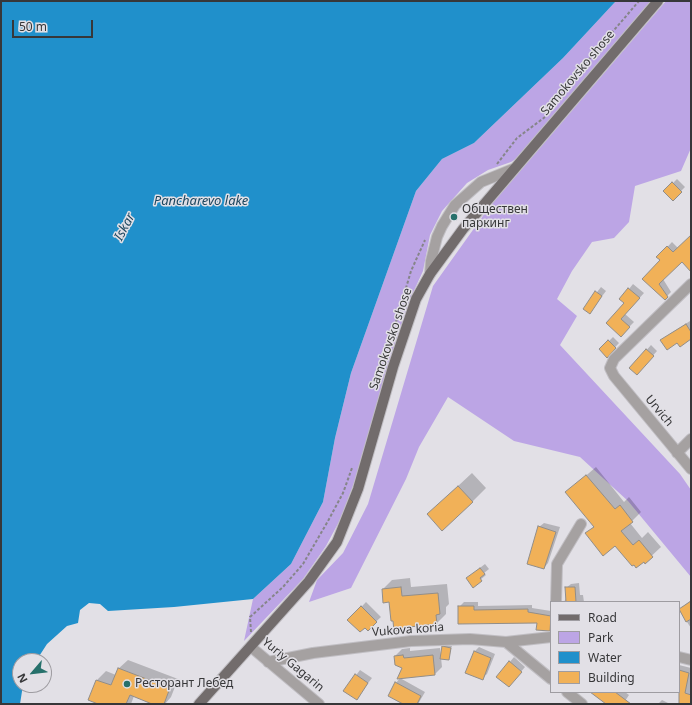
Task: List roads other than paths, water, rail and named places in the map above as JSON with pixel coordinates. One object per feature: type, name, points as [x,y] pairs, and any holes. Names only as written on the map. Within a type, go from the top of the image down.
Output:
[{"type":"main road","name":"Samokovsko shose","points":[[201,704],[209,692],[309,581],[337,542],[358,489],[393,367],[416,299],[430,274],[463,229],[513,169],[658,1]]},
{"type":"street","points":[[430,274],[437,237],[455,205],[472,189],[491,176],[513,169]]},
{"type":"street","name":"Urvich","points":[[691,284],[614,359],[610,368],[614,376],[691,469]]},
{"type":"street","points":[[677,453],[691,439]]},
{"type":"street","points":[[556,601],[557,564],[581,524]]},
{"type":"street","name":"Vukova koria","points":[[268,662],[313,653],[411,641],[470,639],[506,642],[550,638]]},
{"type":"street","points":[[506,642],[550,678]]},
{"type":"street","name":"Yuriy Gagarin","points":[[251,646],[319,704]]},
{"type":"street","points":[[680,657],[691,660]]},
{"type":"street","points":[[568,693],[582,704]]},
{"type":"water","name":"Pancharevo lake","points":[[1,1],[616,1],[563,58],[474,143],[442,159],[416,191],[351,373],[335,438],[323,502],[291,564],[253,599],[174,607],[108,611],[100,604],[89,603],[80,610],[78,623],[67,626],[47,644],[41,653],[12,653],[12,693],[22,693],[20,704],[1,704]]},
{"type":"place","name":"Обществен паркинг","points":[[454,217]]},
{"type":"place","name":"Ресторант Лебед","points":[[127,684]]},
{"type":"water label","name":"Iskar","points":[[125,227]]}]
